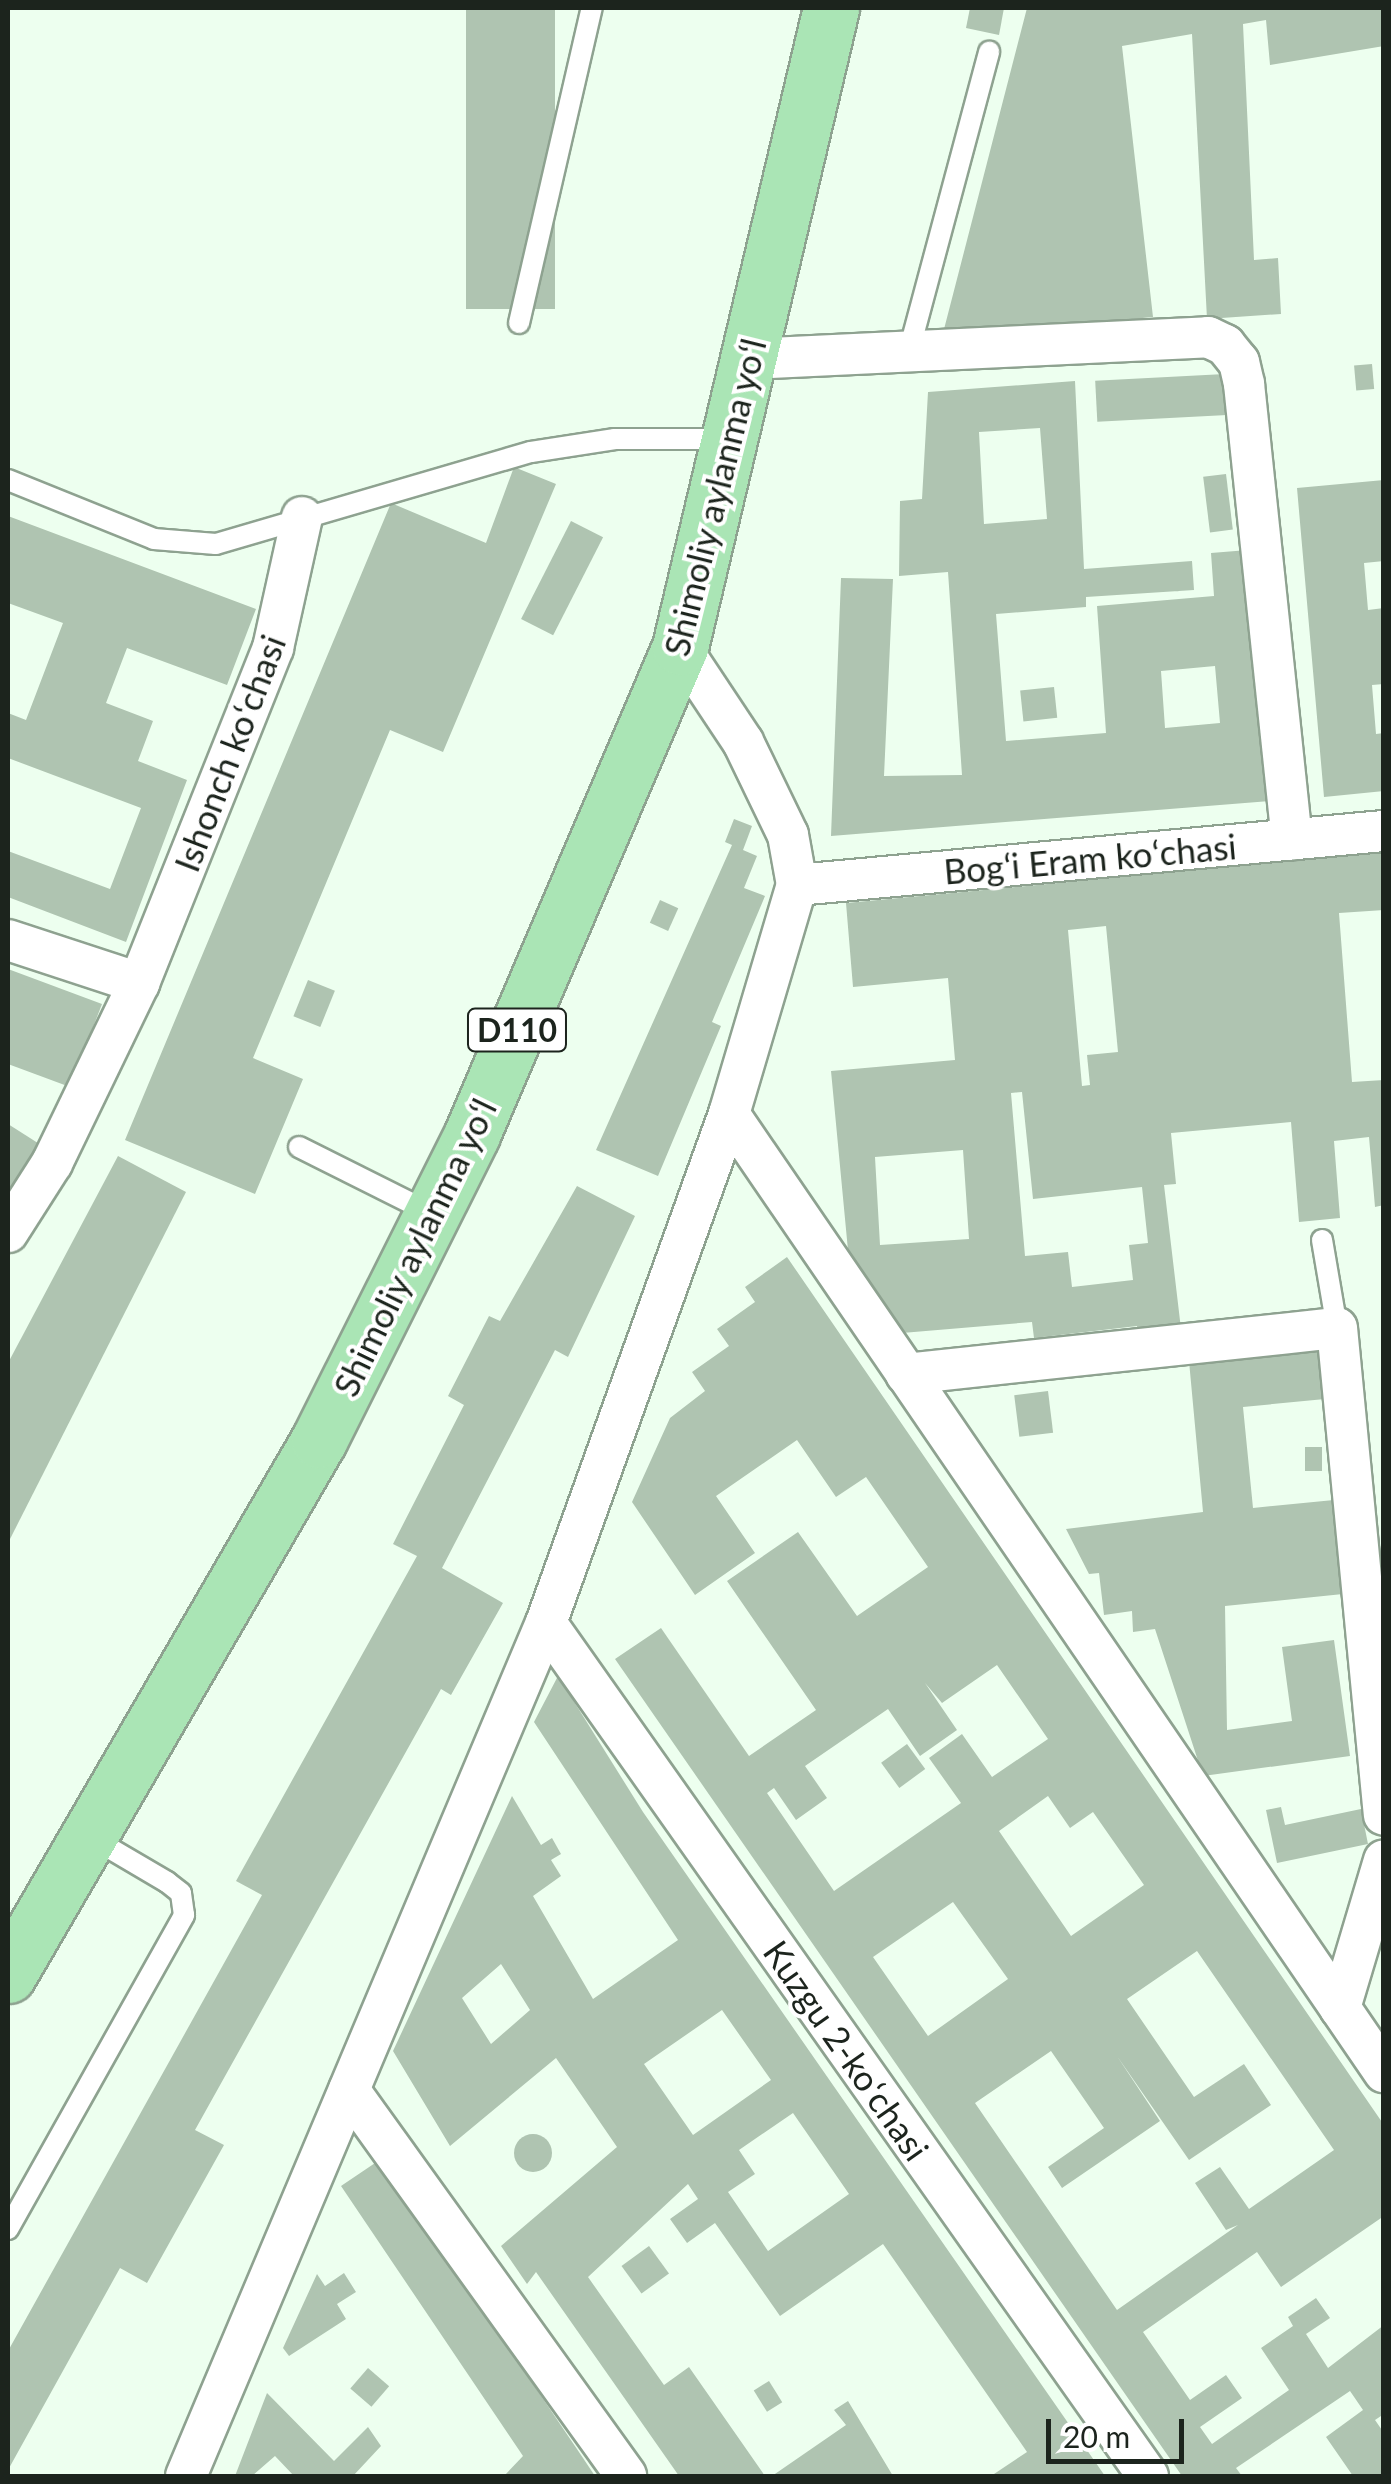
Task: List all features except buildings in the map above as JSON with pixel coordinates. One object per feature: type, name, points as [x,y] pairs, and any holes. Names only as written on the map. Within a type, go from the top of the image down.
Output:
[{"type":"main road","name":"Shimoliy aylanma yoʻl","points":[[8,1975],[318,1440],[432,1214],[680,647],[831,8]]},
{"type":"street","points":[[750,359],[1208,337],[1239,362],[1292,839]]},
{"type":"street","name":"Ishonch koʻchasi","points":[[8,1232],[52,1163],[138,983],[273,648],[302,517]]},
{"type":"street","points":[[186,2476],[546,1623],[729,1114],[797,885],[788,835],[743,742],[680,647]]},
{"type":"street","name":"Bogʻi Eram koʻchasi","points":[[797,885],[1384,831]]},
{"type":"street","points":[[8,940],[138,983]]},
{"type":"street","points":[[729,1114],[1384,2072]]},
{"type":"street","points":[[906,1374],[1337,1328],[1384,1815]]},
{"type":"street","name":"Kuzgu 2-koʻchasi","points":[[546,1623],[1148,2476]]},
{"type":"street","points":[[1340,2008],[1384,1860]]},
{"type":"street","points":[[349,2090],[626,2476]]},
{"type":"lane","points":[[519,323],[592,8]]},
{"type":"lane","points":[[909,351],[988,52]]},
{"type":"lane","points":[[8,480],[154,539],[216,544],[532,452],[614,439],[730,439]]},
{"type":"lane","points":[[299,1148],[432,1214]]},
{"type":"lane","points":[[1322,1240],[1337,1328]]},
{"type":"lane","points":[[8,2229],[184,1915],[180,1893],[167,1882],[88,1836]]}]
